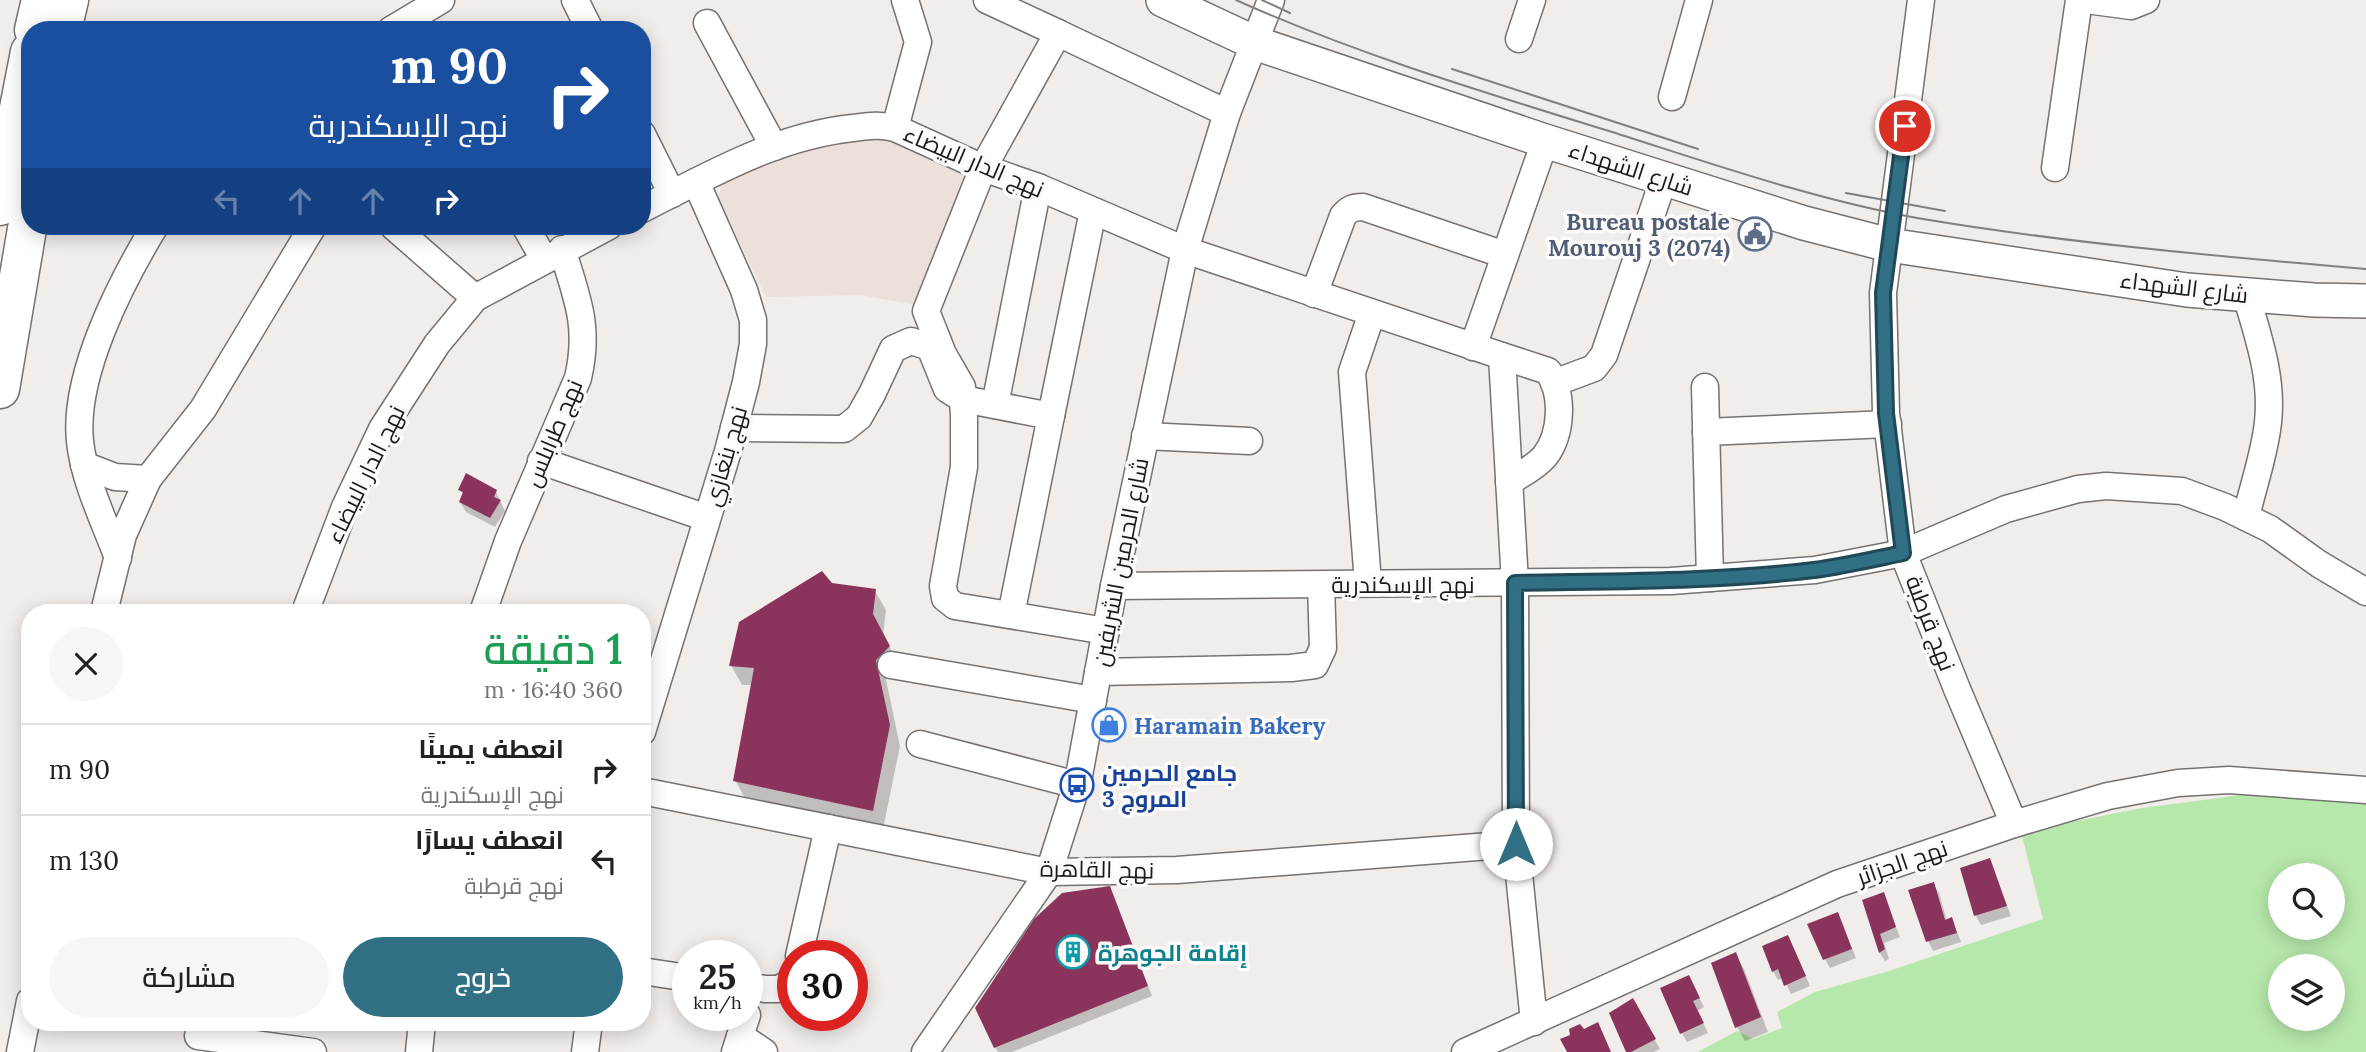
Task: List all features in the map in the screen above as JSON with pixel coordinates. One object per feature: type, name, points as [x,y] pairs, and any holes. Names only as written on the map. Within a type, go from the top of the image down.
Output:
[{"type":"highway","points":[[36,21],[41,0]]},
{"type":"highway","points":[[64,21],[69,0]]},
{"type":"highway","points":[[0,206],[21,98]]},
{"type":"highway","points":[[0,389],[26,235]]},
{"type":"main road","name":"شارع الشهداء","points":[[1163,0],[1255,43],[1545,141],[1804,223],[1889,245],[2187,290],[2314,300],[2366,300]]},
{"type":"street","points":[[406,21],[441,0]]},
{"type":"street","points":[[575,0],[586,21]]},
{"type":"street","points":[[895,128],[919,42],[905,0]]},
{"type":"street","points":[[987,0],[1018,7],[1058,33],[1227,113]]},
{"type":"street","name":"شارع الحرمين الشريفين","points":[[925,1052],[1049,872],[1077,785],[1114,586],[1185,250],[1227,113],[1271,0]]},
{"type":"street","points":[[1519,39],[1532,0]]},
{"type":"street","points":[[1672,97],[1699,0]]},
{"type":"street","points":[[1889,245],[1921,0]]},
{"type":"street","points":[[2055,168],[2079,0]]},
{"type":"street","points":[[2086,0],[2132,6],[2146,0]]},
{"type":"street","points":[[707,23],[774,146]]},
{"type":"street","points":[[1058,33],[983,168],[926,312],[943,354],[962,387],[963,399],[964,467],[943,586],[945,598],[955,606],[1106,631]]},
{"type":"street","name":"نهج الدار البيضاء","points":[[651,204],[774,146],[834,130],[881,125],[895,128],[983,168],[1038,187],[1185,250],[1548,371],[1554,383]]},
{"type":"street","points":[[1473,347],[1545,141]]},
{"type":"street","points":[[651,152],[672,194]]},
{"type":"street","points":[[1509,482],[1543,458],[1550,448],[1556,433],[1559,410],[1554,383],[1594,368],[1604,355],[1664,178]]},
{"type":"street","name":"نهج بنغازي","points":[[651,702],[734,428],[752,344],[753,320],[744,290],[696,182]]},
{"type":"street","points":[[995,405],[1038,187]]},
{"type":"street","points":[[1314,294],[1343,216],[1349,209],[1356,207],[1363,207],[1505,255]]},
{"type":"street","points":[[1011,615],[1093,211]]},
{"type":"street","points":[[118,558],[84,465],[80,419],[92,364],[111,309],[131,265],[149,235]]},
{"type":"street","points":[[106,604],[123,535],[148,479],[203,408],[308,235]]},
{"type":"street","points":[[403,235],[475,298]]},
{"type":"street","name":"نهج طرابلس","points":[[485,604],[508,541],[578,378],[584,344],[584,325],[553,254],[534,235]]},
{"type":"street","name":"نهج الدار البيضاء","points":[[308,604],[345,507],[382,429],[437,344],[475,298],[591,235]]},
{"type":"street","name":"نهج قرطبة","points":[[1889,245],[1883,293],[1888,424],[1903,553],[2014,824]]},
{"type":"street","points":[[2246,295],[2266,369],[2269,395],[2268,423],[2246,517]]},
{"type":"street","points":[[1368,583],[1352,372],[1372,313]]},
{"type":"street","points":[[734,428],[844,429],[859,417],[893,349],[911,341],[930,347],[947,389],[963,399],[1051,416]]},
{"type":"street","points":[[1502,356],[1515,583],[1516,844],[1534,1022]]},
{"type":"street","points":[[1705,387],[1710,578]]},
{"type":"street","points":[[1706,432],[1888,424]]},
{"type":"street","points":[[1145,436],[1249,441]]},
{"type":"street","points":[[541,461],[707,518]]},
{"type":"street","points":[[84,465],[116,477],[148,479]]},
{"type":"street","name":"نهج الإسكندرية","points":[[1114,586],[1515,583],[1710,578],[1815,570],[1903,553],[2006,509],[2078,489],[2106,486],[2182,491],[2225,506],[2270,529],[2319,564],[2366,592]]},
{"type":"street","points":[[1098,672],[1291,668],[1315,665],[1323,648],[1321,584]]},
{"type":"street","points":[[891,665],[1093,700]]},
{"type":"street","points":[[920,744],[1077,785]]},
{"type":"street","name":"نهج الجزائر","points":[[1465,1052],[1837,884],[2014,824],[2108,796],[2178,783],[2229,780],[2366,790]]},
{"type":"street","name":"نهج القاهرة","points":[[651,793],[1049,872],[1177,870],[1516,844]]},
{"type":"street","points":[[803,940],[828,828]]},
{"type":"street","points":[[651,972],[672,976]]},
{"type":"street","points":[[20,1052],[24,1031]]},
{"type":"street","points":[[419,1052],[421,1031]]},
{"type":"street","points":[[585,1052],[588,1031]]},
{"type":"street","points":[[744,1031],[764,1052]]},
{"type":"street","points":[[198,1037],[313,1052]]},
{"type":"shaded area","points":[[890,129],[972,162],[916,305],[860,295],[766,297],[718,198],[724,175],[746,163]]},
{"type":"green space","points":[[2249,794],[2366,798],[2366,1052],[1698,1052],[1737,1031],[1753,1039],[1782,1028],[1777,1012],[1815,992],[1889,971],[2043,919],[2021,832],[2142,808]]},
{"type":"building","points":[[466,473],[497,490],[494,497],[501,500],[490,518],[459,502],[463,492],[458,490]]},
{"type":"building","points":[[822,571],[832,583],[876,589],[873,614],[890,646],[876,660],[890,725],[873,811],[733,781],[754,668],[729,666],[739,622]]},
{"type":"building","name":"Haramain Bakery","points":[[1123,718],[1123,731],[1094,734],[1097,719]]},
{"type":"building","points":[[1990,858],[2007,906],[1974,916],[1960,868]]},
{"type":"building","points":[[1934,882],[1945,920],[1952,917],[1957,933],[1926,942],[1908,890]]},
{"type":"building","name":"إقامة الجوهرة","points":[[1110,886],[1148,986],[994,1048],[975,1008],[1034,919],[1062,893]]},
{"type":"building","points":[[1884,892],[1896,927],[1880,934],[1885,949],[1879,953],[1862,900]]},
{"type":"building","points":[[1838,912],[1852,949],[1823,960],[1807,924]]},
{"type":"building","points":[[1788,935],[1806,976],[1784,986],[1778,969],[1772,972],[1762,946]]},
{"type":"building","points":[[1736,952],[1761,1017],[1735,1028],[1711,963]]},
{"type":"building","points":[[1689,975],[1700,998],[1693,1001],[1704,1023],[1680,1034],[1660,988]]},
{"type":"building","points":[[1633,998],[1656,1039],[1626,1052],[1609,1013]]},
{"type":"building","points":[[1598,1022],[1611,1052],[1567,1052],[1560,1039],[1570,1035],[1569,1029],[1580,1024],[1584,1029]]},
{"type":"tram line","points":[[1236,0],[1281,20],[1422,72],[1725,168],[1840,201],[1917,218],[2028,235],[2366,269]]},
{"type":"tram line","points":[[1262,0],[1290,13]]},
{"type":"tram line","points":[[1452,69],[1698,149]]},
{"type":"tram line","points":[[1846,193],[1945,211]]},
{"type":"place","name":"Bureau postale Mourouj 3 (2074)","points":[[1755,234]]},
{"type":"place","name":"Haramain Bakery","points":[[1109,725]]},
{"type":"place","name":"جامع الحرمين المروج 3","points":[[1077,785]]},
{"type":"place","name":"إقامة الجوهرة","points":[[1073,952]]},
{"type":"route","points":[[1516,844],[1515,583],[1671,581],[1815,570],[1903,553],[1886,413],[1883,293],[1905,126]]}]
